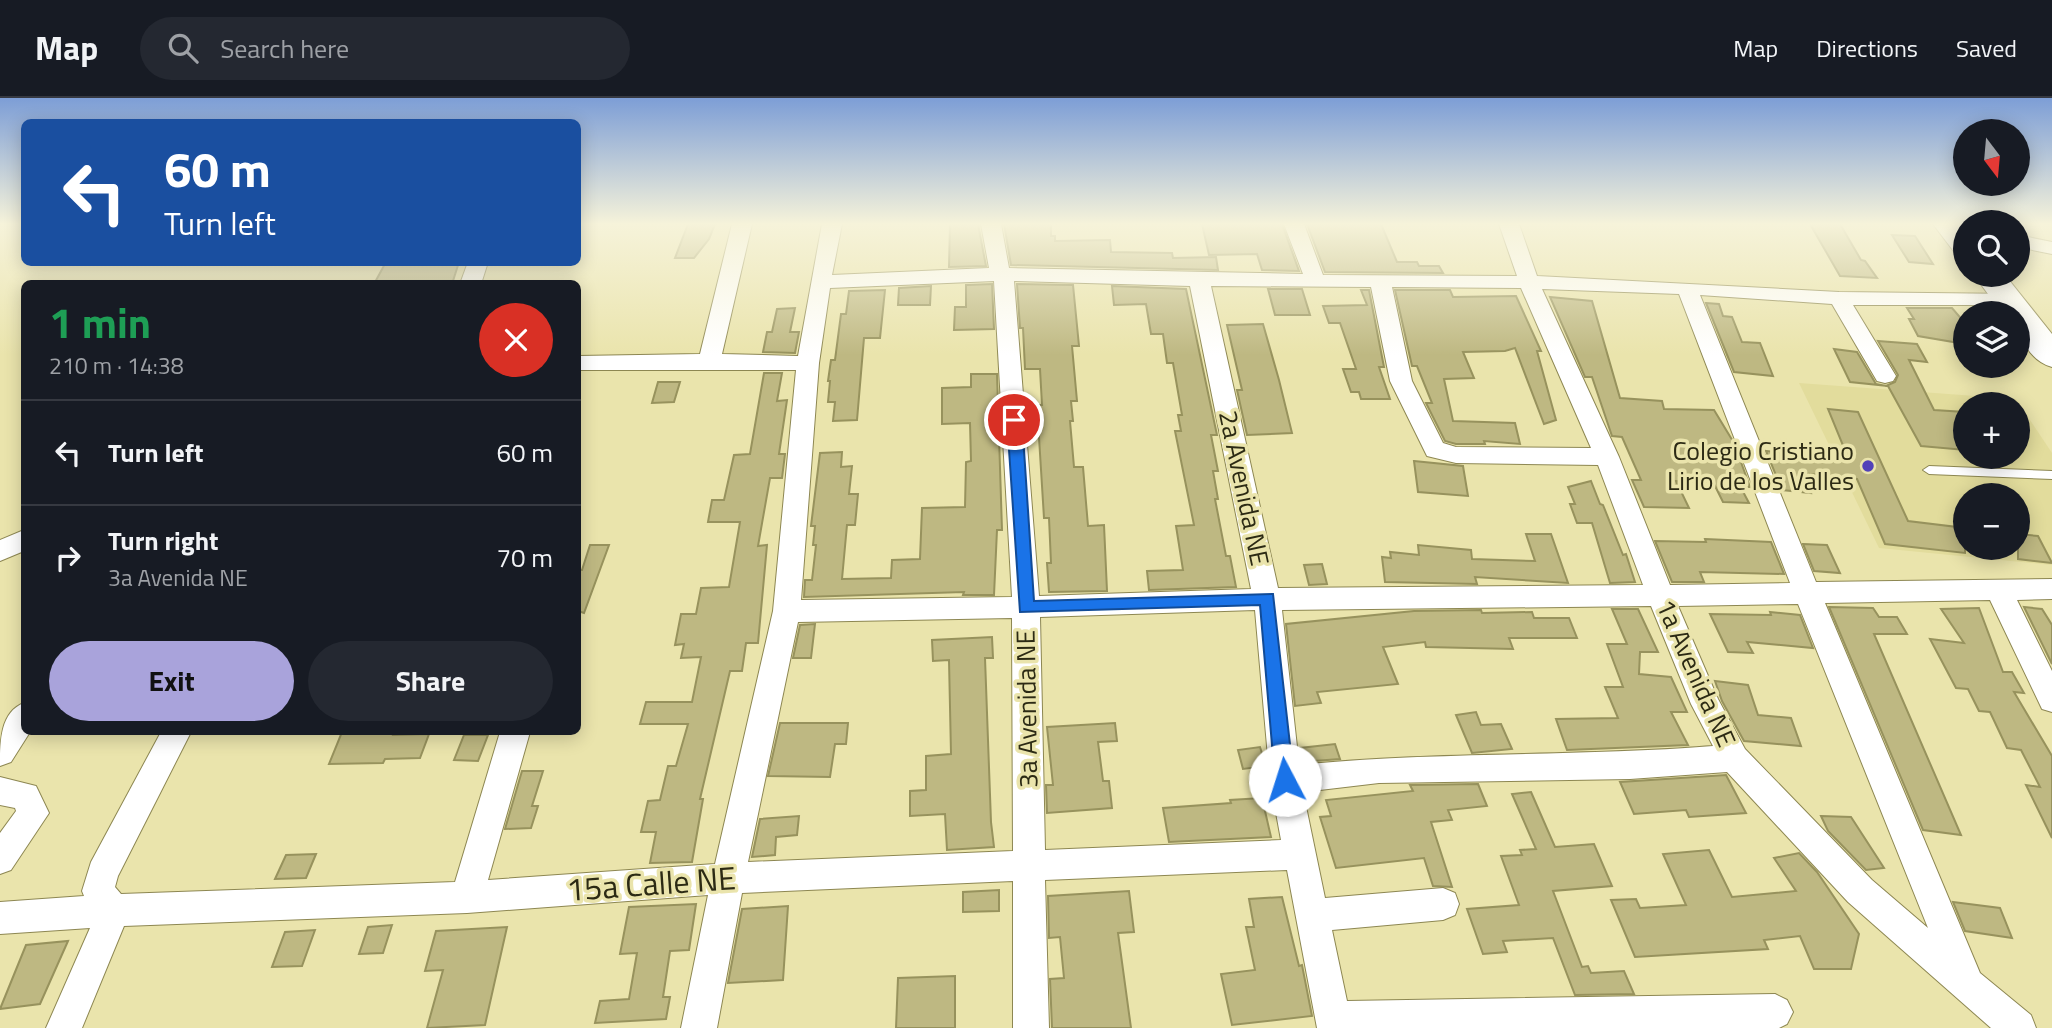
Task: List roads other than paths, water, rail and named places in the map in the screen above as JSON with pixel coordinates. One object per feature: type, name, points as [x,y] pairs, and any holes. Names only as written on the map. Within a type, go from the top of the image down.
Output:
[{"type":"main road","points":[[2000,287],[2052,356]]},
{"type":"street","points":[[709,361],[732,267]]},
{"type":"street","points":[[699,1028],[728,878],[787,611],[807,363],[823,267]]},
{"type":"street","name":"3a Avenida NE","points":[[999,267],[1006,285],[1026,607],[1031,1028]]},
{"type":"street","points":[[1310,267],[1315,280]]},
{"type":"street","name":"1a Avenida NE","points":[[1524,267],[1607,457],[1700,691],[1734,758],[1860,891],[2018,1028]]},
{"type":"street","points":[[820,282],[1002,274],[1199,280],[1380,279],[1687,288],[1839,298],[2010,299]]},
{"type":"street","points":[[1380,279],[1401,381],[1424,433],[1435,450],[1456,455],[1607,457]]},
{"type":"street","name":"2a Avenida NE","points":[[1199,280],[1267,599],[1285,780],[1334,1023]]},
{"type":"street","points":[[1687,288],[1807,593],[1967,983]]},
{"type":"street","points":[[1839,298],[1885,376]]},
{"type":"street","points":[[581,363],[807,363]]},
{"type":"street","points":[[0,551],[21,541]]},
{"type":"street","points":[[787,611],[1267,599],[1444,599],[2052,589]]},
{"type":"street","points":[[1999,591],[2052,700]]},
{"type":"street","points":[[0,753],[21,720]]},
{"type":"street","points":[[64,1028],[114,910],[98,891],[102,873],[174,735]]},
{"type":"street","points":[[467,897],[514,735]]},
{"type":"street","points":[[1285,780],[1379,770],[1630,766],[1734,758]]},
{"type":"street","points":[[0,791],[25,796],[33,813],[0,859]]},
{"type":"street","name":"15a Calle NE","points":[[0,918],[114,910],[467,897],[728,878],[1301,854]]},
{"type":"street","points":[[1314,915],[1443,904]]},
{"type":"street","points":[[1334,1023],[1775,1012]]},
{"type":"lane","points":[[1929,470],[2052,475]]},
{"type":"place","name":"Colegio Cristiano Lirio de los Valles","points":[[1868,466]]}]
